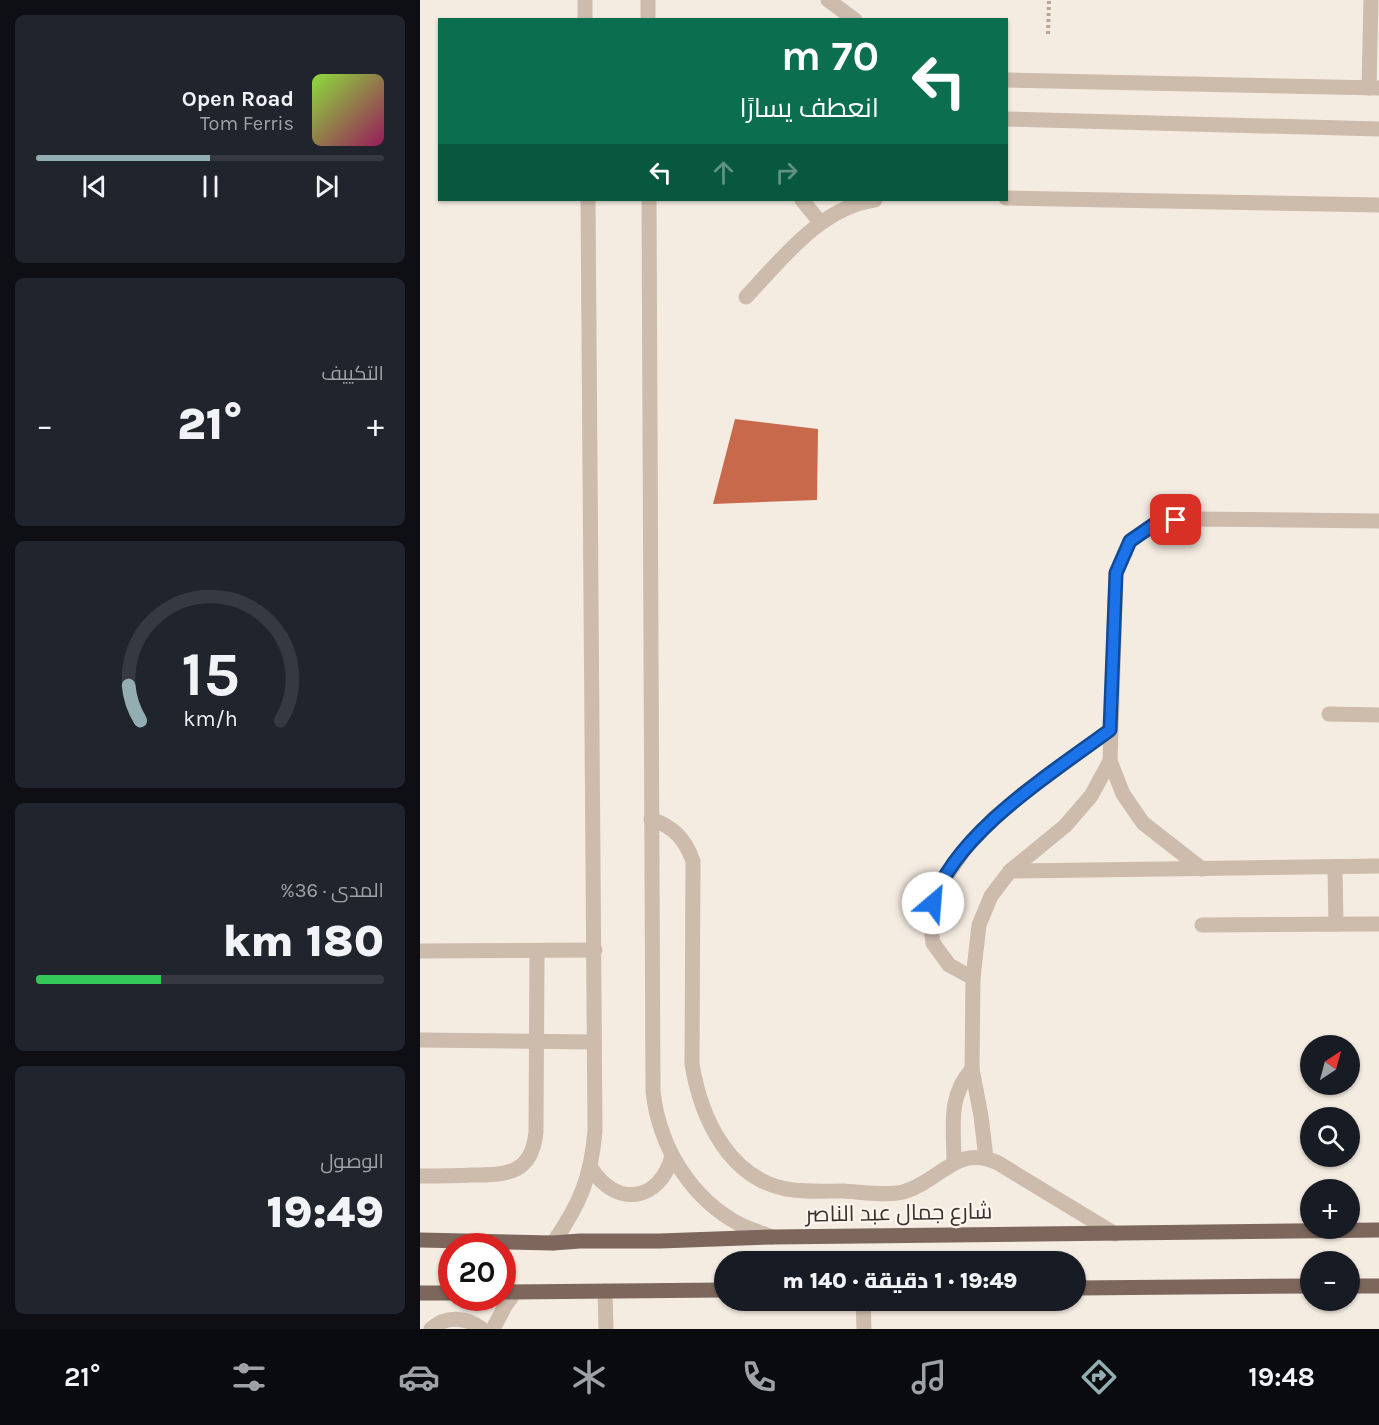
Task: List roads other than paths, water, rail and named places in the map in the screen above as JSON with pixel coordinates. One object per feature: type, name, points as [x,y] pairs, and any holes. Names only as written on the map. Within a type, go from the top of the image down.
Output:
[{"type":"main road","name":"شارع جمال عبد الناصر","points":[[420,1240],[554,1243],[772,1237],[1377,1232]]},
{"type":"main road","points":[[1086,1288],[1300,1286]]},
{"type":"main road","points":[[1360,1286],[1379,1286]]},
{"type":"main road","points":[[516,1292],[714,1290]]},
{"type":"main road","points":[[420,1293],[438,1293]]},
{"type":"street","points":[[585,0],[585,18]]},
{"type":"street","points":[[648,0],[648,18]]},
{"type":"street","points":[[828,0],[852,18]]},
{"type":"street","points":[[1008,80],[1374,88],[1371,0]]},
{"type":"street","points":[[1008,119],[1379,129]]},
{"type":"street","points":[[1008,198],[1379,205]]},
{"type":"street","points":[[554,1243],[569,1220],[591,1168],[595,1131],[588,201]]},
{"type":"street","points":[[649,201],[652,1091],[659,1125],[672,1156],[690,1183],[713,1207],[741,1225],[772,1237]]},
{"type":"street","points":[[803,201],[820,222]]},
{"type":"street","points":[[746,297],[820,222],[859,202],[868,201]]},
{"type":"street","points":[[1202,869],[1143,823],[1123,794],[1110,761],[1116,573],[1130,541],[1159,521],[1194,519],[1379,521]]},
{"type":"street","points":[[1329,714],[1379,716]]},
{"type":"street","points":[[973,978],[949,965],[933,943],[929,916],[937,890],[965,849],[994,818],[1110,730]]},
{"type":"street","points":[[986,1158],[972,1069],[973,978],[979,925],[991,896],[1010,872],[1033,850],[1065,826],[1091,796],[1110,761]]},
{"type":"street","points":[[651,819],[675,830],[689,849],[693,861],[692,1064],[703,1111],[722,1146],[732,1158],[758,1178],[792,1190],[900,1193],[929,1181],[954,1163],[972,1156],[986,1158],[1115,1234]]},
{"type":"street","points":[[1010,872],[1379,866]]},
{"type":"street","points":[[1335,867],[1336,924]]},
{"type":"street","points":[[1202,925],[1379,924]]},
{"type":"street","points":[[420,951],[595,950]]},
{"type":"street","points":[[420,1176],[501,1175],[511,1172],[527,1160],[535,1142],[536,1132],[537,951]]},
{"type":"street","points":[[420,1040],[594,1042]]},
{"type":"street","points":[[954,1163],[954,1102],[962,1083],[972,1069]]},
{"type":"street","points":[[591,1168],[600,1182],[613,1192],[628,1195],[644,1193],[658,1185],[668,1172],[672,1156]]},
{"type":"street","points":[[605,1291],[606,1329]]},
{"type":"street","points":[[492,1329],[502,1311]]},
{"type":"street","points":[[863,1311],[864,1329]]},
{"type":"street","points":[[420,1319],[425,1329]]},
{"type":"street","points":[[431,1329],[447,1320],[459,1319],[470,1321],[482,1329]]}]
